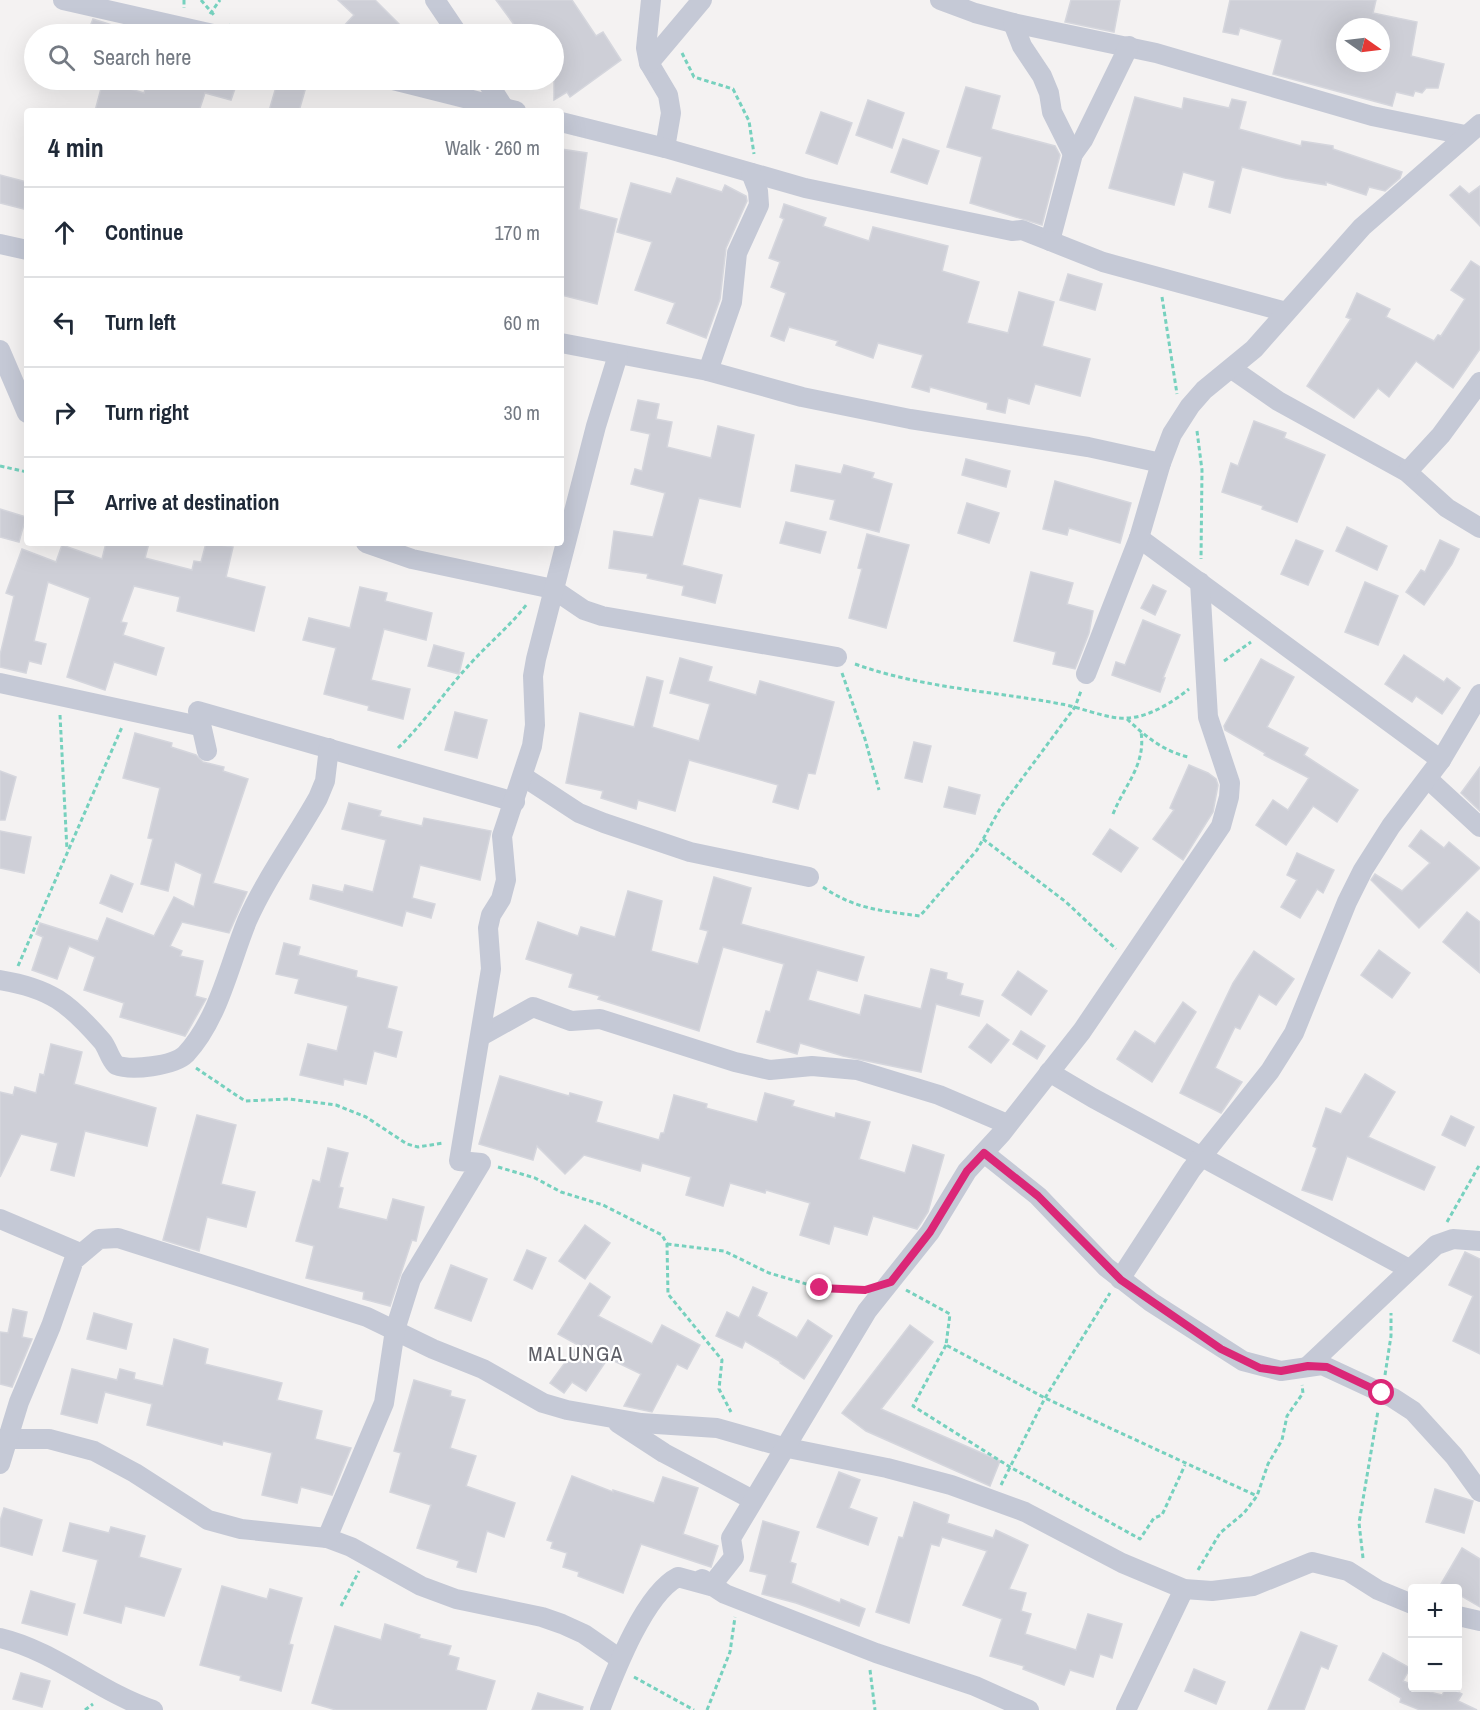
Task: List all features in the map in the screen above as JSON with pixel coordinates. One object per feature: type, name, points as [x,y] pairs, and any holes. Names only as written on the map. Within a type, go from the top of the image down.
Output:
[{"type":"street","points":[[63,0],[169,24]]},
{"type":"street","points":[[435,0],[451,24]]},
{"type":"street","points":[[651,0],[646,48],[649,63],[668,95],[671,113],[666,148]]},
{"type":"street","points":[[649,63],[702,0]]},
{"type":"street","points":[[940,0],[975,13],[1014,23],[1129,46],[1315,97],[1372,116],[1473,129]]},
{"type":"street","points":[[1014,23],[1022,46],[1042,76],[1049,93],[1052,112],[1072,154]]},
{"type":"street","points":[[1050,241],[1072,154],[1083,140],[1129,46]]},
{"type":"street","points":[[432,90],[502,108]]},
{"type":"street","points":[[494,90],[508,108]]},
{"type":"street","points":[[564,123],[666,148],[862,202],[1012,231],[1022,230],[1102,262],[1286,312]]},
{"type":"street","points":[[1086,674],[1139,538],[1161,463],[1179,422],[1193,402],[1254,349],[1362,227],[1473,129]]},
{"type":"street","points":[[708,371],[732,302],[736,253],[759,205],[758,191],[751,173]]},
{"type":"street","points":[[0,244],[24,249]]},
{"type":"street","points":[[564,344],[708,371],[802,397],[888,414],[1088,447],[1161,463]]},
{"type":"street","points":[[0,350],[24,406]]},
{"type":"street","points":[[564,532],[618,355]]},
{"type":"street","points":[[1232,369],[1278,400],[1407,472],[1447,508],[1480,528]]},
{"type":"street","points":[[1407,472],[1440,435],[1480,381]]},
{"type":"street","points":[[1139,538],[1441,760]]},
{"type":"street","points":[[375,546],[412,559],[547,588],[584,610],[619,620],[837,657]]},
{"type":"street","points":[[327,1538],[384,1403],[395,1330],[416,1266],[481,1163],[459,1161],[491,969],[488,928],[491,915],[504,890],[506,875],[502,836],[524,777],[535,725],[532,676],[547,588],[560,546]]},
{"type":"street","points":[[711,1586],[734,1557],[731,1538],[783,1447],[867,1311],[930,1232],[967,1171],[1049,1072],[1128,964],[1221,826],[1229,797],[1228,773],[1208,717],[1200,582]]},
{"type":"street","points":[[0,683],[130,709],[199,726]]},
{"type":"street","points":[[1120,1279],[1201,1156],[1270,1071],[1294,1033],[1347,902],[1363,870],[1391,826],[1441,760],[1480,694]]},
{"type":"street","points":[[207,751],[199,726],[198,711],[515,802]]},
{"type":"street","points":[[6,981],[25,984],[60,998],[104,1043],[116,1065],[142,1068],[172,1062],[185,1056],[208,1022],[261,894],[318,798],[325,781],[329,748]]},
{"type":"street","points":[[524,777],[579,813],[604,823],[690,852],[809,878]]},
{"type":"street","points":[[1428,779],[1480,827]]},
{"type":"street","points":[[481,1036],[533,1007],[571,1021],[600,1019],[735,1062],[770,1070],[812,1066],[857,1070],[939,1095],[1007,1124]]},
{"type":"street","points":[[1049,1072],[1409,1269]]},
{"type":"street","points":[[984,1153],[1038,1196],[1120,1279],[1151,1302],[1243,1361],[1281,1371],[1304,1367],[1327,1367],[1382,1393],[1413,1412],[1454,1456],[1480,1492]]},
{"type":"street","points":[[0,1219],[80,1253]]},
{"type":"street","points":[[0,1464],[3,1440],[51,1326],[67,1275],[80,1253],[99,1239],[128,1240],[187,1261],[330,1304],[483,1369],[543,1403],[567,1410],[641,1423],[717,1428],[783,1447],[887,1468],[993,1500],[1068,1533],[1122,1563],[1184,1589],[1212,1591],[1253,1586],[1312,1562],[1348,1571],[1369,1584],[1408,1602]]},
{"type":"street","points":[[1304,1367],[1436,1245],[1452,1239],[1480,1241]]},
{"type":"street","points":[[610,1418],[664,1453],[753,1500]]},
{"type":"street","points":[[3,1440],[49,1439],[94,1451],[135,1473],[208,1520],[223,1526],[327,1538],[422,1586],[456,1599],[562,1623],[618,1663]]},
{"type":"street","points":[[600,1710],[618,1663],[639,1623],[670,1581],[678,1576],[711,1586],[867,1649],[975,1686],[1029,1710]]},
{"type":"street","points":[[1126,1710],[1184,1589]]},
{"type":"street","points":[[1462,1617],[1480,1621]]},
{"type":"street","points":[[0,1638],[41,1652],[108,1693],[153,1710]]},
{"type":"path","points":[[677,27],[683,55],[694,77],[733,89],[749,121],[755,163],[751,173]]},
{"type":"path","points":[[1158,277],[1176,378],[1179,422]]},
{"type":"path","points":[[1193,402],[1202,470],[1200,582]]},
{"type":"path","points":[[0,466],[24,471]]},
{"type":"path","points":[[380,763],[412,734],[470,663],[547,588]]},
{"type":"path","points":[[837,657],[885,674],[947,688],[1002,693],[1127,719],[1153,712],[1182,694],[1205,674],[1266,632]]},
{"type":"path","points":[[837,657],[865,739],[879,790]]},
{"type":"path","points":[[809,878],[843,901],[920,916],[977,850],[1001,807],[1075,707],[1086,674]]},
{"type":"path","points":[[58,696],[67,851]]},
{"type":"path","points":[[6,981],[130,709]]},
{"type":"path","points":[[1127,719],[1141,732],[1175,754],[1188,757]]},
{"type":"path","points":[[1113,814],[1141,759],[1144,750],[1141,732]]},
{"type":"path","points":[[983,839],[1066,902],[1107,939],[1128,964]]},
{"type":"path","points":[[185,1056],[214,1082],[245,1101],[289,1099],[336,1105],[366,1117],[407,1144],[418,1147],[444,1143]]},
{"type":"path","points":[[481,1163],[535,1178],[561,1192],[603,1205],[656,1230],[666,1244],[668,1294],[708,1347],[722,1360],[719,1389],[744,1436]]},
{"type":"path","points":[[1436,1245],[1480,1164]]},
{"type":"path","points":[[666,1244],[723,1251],[770,1273],[820,1288],[865,1290],[891,1282],[950,1314],[946,1345],[913,1406],[1010,1467],[1140,1539],[1154,1518],[1162,1515],[1185,1465]]},
{"type":"path","points":[[993,1500],[1045,1398],[1120,1279]]},
{"type":"path","points":[[1369,1584],[1364,1575],[1359,1523],[1391,1336],[1390,1287]]},
{"type":"path","points":[[946,1345],[1045,1398],[1257,1497]]},
{"type":"path","points":[[1184,1589],[1202,1566],[1220,1533],[1244,1513],[1257,1497],[1268,1464],[1282,1440],[1287,1416],[1304,1393],[1304,1367]]},
{"type":"path","points":[[341,1606],[366,1556]]},
{"type":"path","points":[[707,1710],[730,1652],[735,1623],[734,1597]]},
{"type":"path","points":[[867,1649],[874,1710]]},
{"type":"path","points":[[618,1663],[694,1710]]},
{"type":"building","points":[[338,0],[375,0],[399,24],[346,24],[354,15]]},
{"type":"building","points":[[496,0],[572,0],[596,36],[603,32],[621,60],[570,97],[567,92],[554,100],[554,90],[564,90],[564,24],[514,24]]},
{"type":"building","points":[[1071,0],[1120,0],[1114,32],[1065,22]]},
{"type":"building","points":[[1230,0],[1376,0],[1373,13],[1417,22],[1411,56],[1444,64],[1438,88],[1426,88],[1422,93],[1415,91],[1413,96],[1396,92],[1392,106],[1273,74],[1282,40],[1240,28],[1238,35],[1223,32]]},
{"type":"building","points":[[93,19],[109,24],[91,24]]},
{"type":"building","points":[[966,87],[1000,96],[991,129],[1055,146],[1060,155],[1042,225],[970,203],[982,157],[947,147]]},
{"type":"building","points":[[101,90],[134,90],[144,93],[145,90],[234,90],[231,100],[205,93],[200,108],[96,108]]},
{"type":"building","points":[[275,90],[305,90],[300,108],[270,108]]},
{"type":"building","points":[[1135,97],[1182,109],[1184,98],[1229,108],[1232,99],[1246,102],[1239,129],[1301,146],[1302,141],[1333,146],[1333,149],[1402,172],[1400,178],[1385,191],[1369,187],[1366,195],[1326,182],[1326,185],[1285,178],[1242,167],[1230,213],[1209,207],[1215,181],[1183,172],[1174,205],[1109,188]]},
{"type":"building","points":[[868,100],[904,113],[892,148],[856,135]]},
{"type":"building","points":[[821,112],[852,123],[837,164],[806,153]]},
{"type":"building","points":[[903,139],[939,151],[927,184],[891,172]]},
{"type":"building","points":[[564,149],[587,153],[579,209],[617,219],[597,304],[564,296]]},
{"type":"building","points":[[0,175],[24,181],[24,209],[0,203]]},
{"type":"building","points":[[677,178],[722,192],[725,185],[746,196],[747,201],[726,248],[720,299],[706,338],[667,323],[675,303],[635,290],[652,242],[617,232],[631,183],[671,194]]},
{"type":"building","points":[[1460,186],[1469,194],[1480,186],[1480,226],[1450,195]]},
{"type":"building","points":[[784,204],[826,218],[823,226],[869,241],[873,227],[948,246],[942,271],[979,282],[967,323],[1008,333],[1019,292],[1054,302],[1042,346],[1090,359],[1080,396],[1035,384],[1029,404],[1008,398],[1005,413],[987,409],[988,403],[930,387],[929,392],[912,387],[923,355],[878,343],[873,358],[836,345],[838,341],[789,327],[784,341],[771,336],[786,293],[771,287],[780,262],[769,258],[784,219],[780,217]]},
{"type":"building","points":[[1471,261],[1480,267],[1480,349],[1453,388],[1416,361],[1389,397],[1378,388],[1354,418],[1307,386],[1351,319],[1346,317],[1357,293],[1390,309],[1386,317],[1434,341],[1438,335],[1441,336],[1465,299],[1451,290]]},
{"type":"building","points":[[1068,274],[1102,284],[1095,310],[1060,300]]},
{"type":"building","points":[[638,400],[659,404],[656,419],[672,422],[667,447],[711,458],[718,426],[754,435],[740,507],[699,498],[682,565],[722,575],[715,603],[682,595],[684,586],[647,578],[648,574],[609,568],[614,531],[653,537],[665,493],[631,484],[635,469],[642,471],[650,434],[631,430]]},
{"type":"building","points":[[1254,421],[1286,433],[1284,438],[1325,455],[1297,522],[1262,509],[1263,506],[1222,492],[1231,463],[1238,466]]},
{"type":"building","points":[[966,459],[1010,471],[1006,487],[962,475]]},
{"type":"building","points":[[796,465],[841,474],[844,465],[874,473],[872,478],[892,484],[879,532],[830,519],[835,500],[791,491]]},
{"type":"building","points":[[1055,481],[1131,503],[1120,543],[1069,528],[1067,535],[1043,529]]},
{"type":"building","points":[[967,503],[999,513],[989,543],[958,533]]},
{"type":"building","points":[[0,509],[24,516],[19,542],[0,537]]},
{"type":"building","points":[[786,522],[826,532],[820,553],[780,543]]},
{"type":"building","points":[[1347,527],[1387,546],[1377,570],[1336,551]]},
{"type":"building","points":[[867,534],[909,545],[886,628],[849,618],[862,569],[858,568]]},
{"type":"building","points":[[1296,540],[1323,551],[1308,585],[1281,574]]},
{"type":"building","points":[[1440,540],[1459,549],[1452,564],[1424,605],[1406,592],[1421,570],[1425,572]]},
{"type":"building","points":[[62,546],[102,559],[105,546],[148,546],[145,558],[192,570],[194,561],[201,562],[205,546],[233,547],[226,577],[265,587],[254,631],[177,611],[180,597],[134,586],[121,622],[127,623],[123,635],[164,648],[156,675],[114,662],[105,690],[67,677],[90,598],[48,582],[34,641],[46,644],[41,664],[29,661],[26,673],[0,667],[0,655],[14,596],[6,593],[22,549],[56,562]]},
{"type":"building","points":[[1031,572],[1073,583],[1067,604],[1093,611],[1089,633],[1075,669],[1053,664],[1056,652],[1014,641]]},
{"type":"building","points":[[1365,582],[1398,596],[1378,645],[1345,632]]},
{"type":"building","points":[[1153,585],[1166,591],[1155,615],[1141,608]]},
{"type":"building","points":[[360,587],[387,593],[385,601],[432,613],[426,640],[384,629],[371,680],[410,689],[403,719],[368,710],[369,706],[324,694],[336,648],[303,640],[309,618],[350,628]]},
{"type":"building","points":[[1143,620],[1180,635],[1163,678],[1165,678],[1160,692],[1112,675],[1116,662],[1125,665]]},
{"type":"building","points":[[434,645],[464,653],[459,674],[428,666]]},
{"type":"building","points":[[1404,655],[1444,682],[1447,678],[1460,688],[1442,714],[1416,696],[1412,702],[1385,684]]},
{"type":"building","points":[[680,658],[712,667],[708,681],[756,695],[760,681],[834,702],[815,774],[808,773],[798,809],[773,802],[778,785],[689,760],[675,811],[638,800],[636,809],[601,798],[603,791],[566,783],[580,713],[634,727],[647,677],[663,681],[652,727],[699,741],[710,704],[670,693]]},
{"type":"building","points":[[1261,659],[1294,677],[1267,727],[1308,748],[1304,755],[1358,790],[1337,822],[1313,806],[1286,845],[1256,825],[1273,800],[1288,810],[1309,778],[1264,755],[1265,753],[1225,730],[1224,726]]},
{"type":"building","points":[[455,712],[487,720],[477,758],[445,750]]},
{"type":"building","points":[[135,733],[172,743],[171,747],[196,755],[203,762],[224,767],[223,771],[248,779],[213,883],[247,892],[229,933],[182,922],[170,946],[182,951],[180,956],[203,961],[195,996],[206,999],[185,1036],[120,1017],[124,1003],[84,990],[95,957],[69,946],[57,979],[32,970],[43,937],[36,934],[40,923],[98,941],[107,918],[154,936],[174,897],[194,907],[202,874],[175,862],[168,891],[141,884],[153,839],[148,838],[160,788],[123,778]]},
{"type":"building","points":[[914,742],[931,746],[922,782],[905,778]]},
{"type":"building","points":[[1189,765],[1208,773],[1216,779],[1218,785],[1213,812],[1183,860],[1153,839],[1174,810],[1170,808]]},
{"type":"building","points":[[1480,767],[1480,811],[1461,793]]},
{"type":"building","points":[[0,771],[16,777],[5,820],[0,820]]},
{"type":"building","points":[[949,787],[980,795],[975,814],[944,807]]},
{"type":"building","points":[[349,803],[381,811],[379,816],[422,826],[424,818],[491,831],[480,880],[420,865],[412,898],[435,904],[431,918],[406,911],[402,926],[310,899],[313,885],[343,892],[345,885],[373,892],[386,840],[342,829]]},
{"type":"building","points":[[1110,829],[1138,848],[1121,872],[1093,854]]},
{"type":"building","points":[[1421,830],[1444,848],[1449,842],[1480,868],[1419,928],[1371,880],[1375,874],[1402,891],[1430,863],[1409,846]]},
{"type":"building","points":[[0,831],[31,837],[24,873],[0,868]]},
{"type":"building","points":[[1297,853],[1334,870],[1323,893],[1317,889],[1300,918],[1281,907],[1297,880],[1287,875]]},
{"type":"building","points":[[111,875],[133,884],[122,912],[100,903]]},
{"type":"building","points":[[714,877],[751,888],[741,924],[864,957],[857,981],[817,970],[808,1000],[860,1015],[865,995],[921,1009],[931,969],[947,973],[946,979],[963,984],[960,995],[983,1001],[979,1016],[936,1004],[921,1072],[843,1056],[800,1043],[797,1054],[757,1042],[766,1011],[770,1012],[784,964],[723,947],[699,1031],[598,999],[600,996],[569,987],[573,974],[526,959],[538,922],[578,936],[581,927],[615,937],[628,891],[662,901],[651,951],[698,964],[708,931],[700,929]]},
{"type":"building","points":[[1467,912],[1480,922],[1480,973],[1443,942]]},
{"type":"building","points":[[284,943],[300,947],[298,955],[357,971],[356,977],[397,987],[387,1028],[402,1032],[396,1057],[374,1051],[366,1084],[344,1079],[343,1085],[300,1075],[308,1044],[337,1051],[348,1006],[295,993],[299,979],[276,974]]},
{"type":"building","points":[[1379,950],[1410,973],[1392,998],[1361,975]]},
{"type":"building","points":[[1254,951],[1294,979],[1276,1005],[1259,994],[1240,1029],[1235,1027],[1215,1068],[1242,1082],[1221,1113],[1180,1093],[1233,983]]},
{"type":"building","points":[[1018,971],[1047,991],[1031,1015],[1002,995]]},
{"type":"building","points":[[1183,1002],[1196,1012],[1152,1082],[1117,1059],[1135,1031],[1155,1044]]},
{"type":"building","points":[[987,1024],[1009,1040],[991,1063],[969,1047]]},
{"type":"building","points":[[1021,1031],[1045,1046],[1037,1059],[1013,1044]]},
{"type":"building","points":[[51,1044],[82,1052],[74,1084],[156,1108],[147,1146],[85,1131],[74,1176],[51,1170],[58,1143],[21,1134],[0,1177],[0,1092],[13,1095],[15,1087],[36,1093],[40,1074],[44,1075]]},
{"type":"building","points":[[1365,1074],[1395,1092],[1368,1137],[1435,1167],[1424,1190],[1347,1156],[1332,1200],[1302,1190],[1317,1148],[1313,1146],[1326,1108],[1341,1114]]},
{"type":"building","points":[[500,1076],[569,1096],[570,1093],[602,1102],[596,1122],[659,1140],[661,1133],[664,1133],[674,1095],[707,1104],[706,1108],[757,1122],[765,1093],[794,1101],[792,1106],[835,1118],[836,1113],[870,1122],[859,1159],[905,1173],[913,1145],[944,1155],[928,1212],[917,1229],[873,1216],[867,1235],[834,1226],[829,1244],[800,1235],[810,1203],[766,1190],[765,1193],[730,1183],[723,1206],[686,1195],[691,1177],[642,1163],[640,1171],[584,1155],[565,1174],[537,1146],[533,1160],[479,1144]]},
{"type":"building","points":[[197,1115],[236,1125],[221,1184],[255,1192],[246,1227],[207,1217],[199,1251],[163,1240]]},
{"type":"building","points":[[1451,1116],[1474,1127],[1465,1146],[1442,1135]]},
{"type":"building","points":[[328,1148],[348,1153],[339,1187],[343,1188],[338,1208],[387,1220],[393,1199],[424,1207],[416,1241],[412,1240],[390,1306],[363,1299],[364,1292],[306,1278],[314,1246],[296,1241],[313,1180],[320,1182]]},
{"type":"building","points":[[585,1225],[610,1243],[585,1279],[559,1261]]},
{"type":"building","points":[[527,1250],[546,1258],[532,1289],[514,1280]]},
{"type":"building","points":[[1465,1252],[1480,1259],[1480,1354],[1453,1341],[1473,1296],[1449,1285]]},
{"type":"building","points":[[451,1265],[487,1279],[471,1321],[435,1308]]},
{"type":"building","points":[[590,1283],[610,1297],[598,1316],[652,1344],[662,1325],[700,1345],[687,1369],[677,1364],[652,1412],[624,1406],[641,1374],[608,1358],[586,1391],[572,1382],[564,1393],[550,1383],[578,1345],[558,1334]]},
{"type":"building","points":[[753,1287],[767,1293],[757,1316],[797,1338],[808,1320],[832,1336],[804,1379],[781,1362],[745,1341],[742,1348],[716,1336],[727,1312],[739,1318]]},
{"type":"building","points":[[13,1309],[27,1312],[22,1337],[32,1339],[12,1387],[0,1384],[0,1332],[8,1333]]},
{"type":"building","points":[[94,1313],[132,1324],[126,1349],[87,1339]]},
{"type":"building","points":[[910,1325],[933,1342],[881,1409],[1000,1461],[990,1486],[866,1431],[842,1413]]},
{"type":"building","points":[[174,1339],[208,1349],[205,1364],[282,1383],[277,1400],[322,1411],[315,1439],[351,1448],[332,1495],[301,1487],[297,1503],[262,1495],[272,1453],[223,1441],[222,1445],[147,1425],[152,1404],[105,1392],[97,1423],[61,1414],[72,1369],[117,1380],[120,1369],[135,1373],[134,1379],[163,1386]]},
{"type":"building","points":[[414,1380],[451,1391],[450,1396],[465,1400],[450,1448],[476,1456],[466,1486],[515,1503],[504,1537],[487,1531],[476,1572],[457,1567],[459,1561],[417,1548],[431,1505],[390,1492],[401,1453],[394,1451]]},
{"type":"building","points":[[839,1472],[860,1480],[849,1508],[877,1518],[868,1545],[817,1527]]},
{"type":"building","points":[[572,1476],[613,1492],[613,1490],[654,1503],[663,1477],[698,1488],[683,1534],[718,1546],[711,1567],[641,1544],[623,1593],[578,1576],[579,1572],[563,1567],[567,1553],[551,1548],[553,1542],[547,1540]]},
{"type":"building","points":[[1435,1489],[1473,1501],[1464,1533],[1426,1522]]},
{"type":"building","points":[[914,1502],[949,1515],[947,1523],[993,1538],[996,1530],[1028,1545],[1009,1589],[1026,1593],[1021,1611],[1031,1614],[1025,1634],[1076,1650],[1088,1614],[1122,1624],[1112,1658],[1100,1654],[1093,1677],[1070,1670],[1064,1685],[1023,1669],[1024,1666],[990,1656],[1002,1619],[963,1605],[987,1551],[942,1537],[939,1546],[931,1544],[909,1623],[876,1612],[899,1537],[903,1538]]},
{"type":"building","points":[[4,1508],[42,1520],[32,1555],[0,1546],[0,1521]]},
{"type":"building","points":[[763,1521],[799,1532],[790,1562],[796,1564],[791,1583],[840,1603],[841,1599],[865,1609],[859,1626],[796,1603],[762,1594],[767,1575],[750,1571]]},
{"type":"building","points":[[70,1523],[109,1533],[111,1527],[145,1536],[139,1557],[181,1569],[164,1616],[125,1606],[121,1623],[84,1613],[98,1560],[63,1551]]},
{"type":"building","points":[[1462,1548],[1480,1559],[1480,1607],[1462,1596],[1462,1584],[1441,1584]]},
{"type":"building","points":[[222,1586],[267,1599],[270,1589],[302,1598],[289,1644],[293,1645],[281,1691],[240,1680],[241,1676],[200,1665]]},
{"type":"building","points":[[31,1591],[75,1604],[67,1635],[22,1623]]},
{"type":"building","points":[[385,1624],[420,1635],[419,1638],[451,1646],[448,1655],[459,1658],[456,1670],[495,1681],[486,1710],[336,1710],[312,1703],[335,1626],[381,1640]]},
{"type":"building","points":[[1301,1632],[1337,1646],[1328,1669],[1321,1666],[1304,1710],[1268,1710]]},
{"type":"building","points":[[1383,1653],[1408,1667],[1403,1681],[1408,1683],[1408,1692],[1430,1692],[1442,1695],[1444,1692],[1458,1692],[1462,1694],[1458,1701],[1477,1710],[1420,1710],[1400,1702],[1401,1698],[1369,1680]]},
{"type":"building","points":[[1194,1669],[1225,1682],[1216,1704],[1185,1691]]},
{"type":"building","points":[[21,1673],[50,1681],[42,1707],[13,1699]]},
{"type":"building","points":[[538,1693],[583,1707],[582,1710],[532,1710]]},
{"type":"district","name":"MALUNGA","points":[[576,1353]]},
{"type":"route","points":[[820,1288],[865,1290],[891,1282],[930,1232],[967,1171],[984,1153],[1017,1182],[1038,1196],[1121,1280],[1221,1349],[1260,1368],[1281,1371],[1322,1365],[1382,1393]]}]
